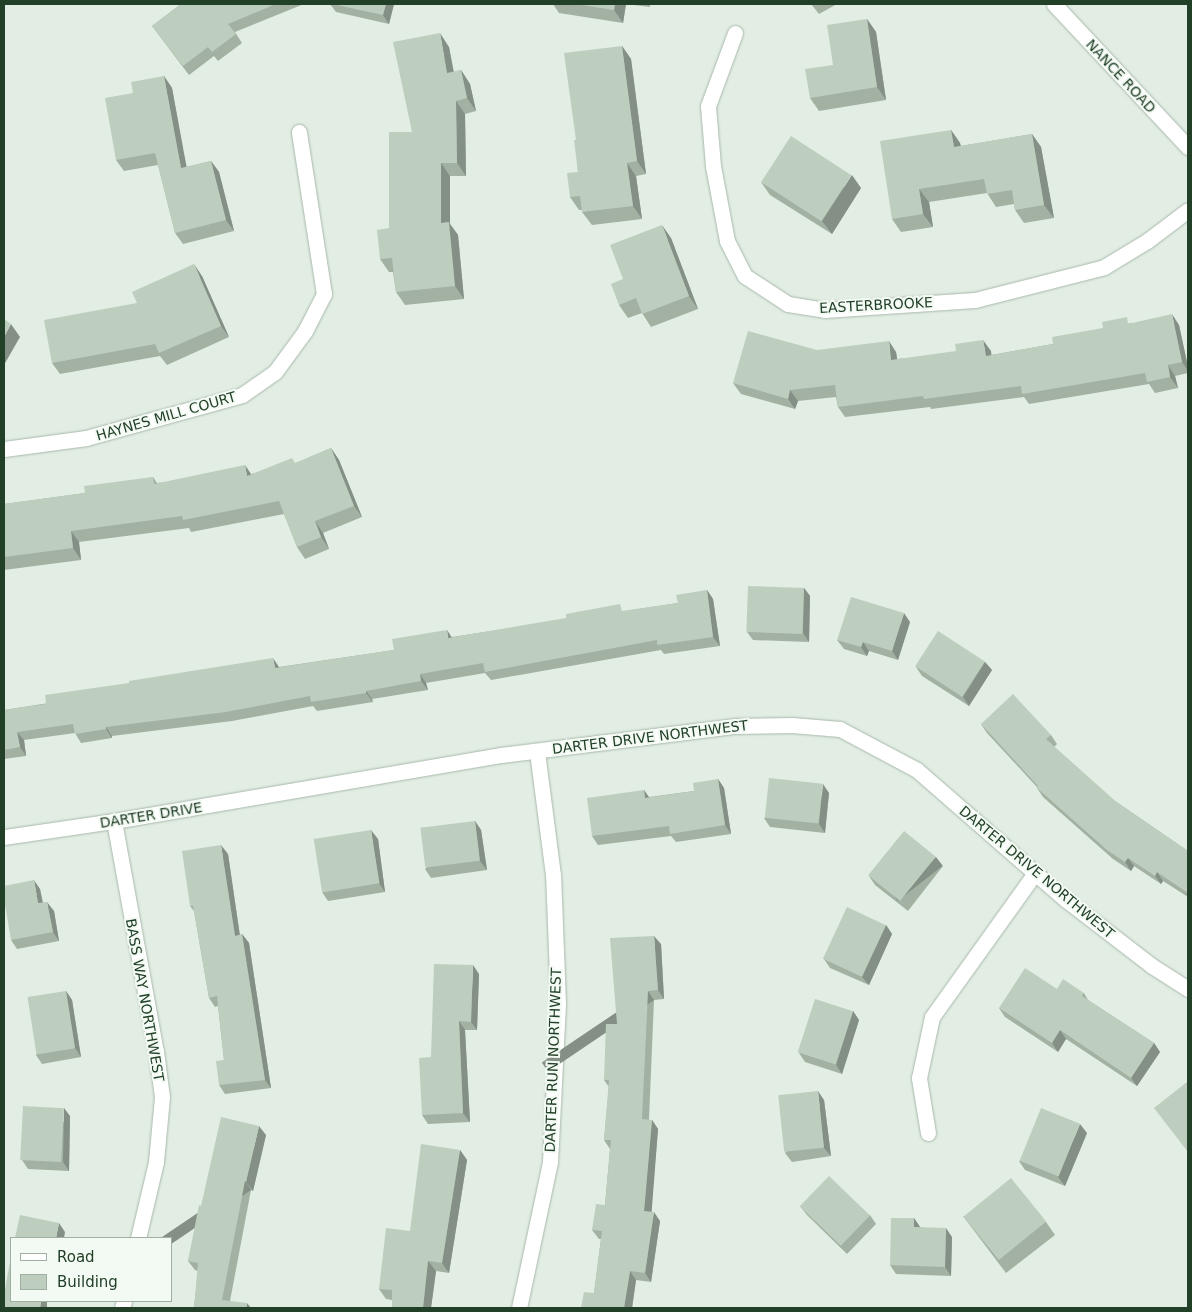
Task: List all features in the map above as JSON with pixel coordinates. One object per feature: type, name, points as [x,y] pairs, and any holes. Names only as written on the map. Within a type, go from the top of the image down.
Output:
[{"type":"street","name":"NANCE ROAD","points":[[1054,4],[1188,147]]},
{"type":"street","name":"EASTERBROOKE","points":[[736,33],[708,106],[713,166],[727,241],[745,276],[788,304],[825,310],[974,300],[1104,267],[1147,241],[1188,210]]},
{"type":"street","name":"HAYNES MILL COURT","points":[[4,449],[86,438],[242,395],[275,372],[305,330],[324,294],[299,132]]},
{"type":"street","name":"DARTER DRIVE NORTHWEST","points":[[298,790],[537,751],[735,726],[792,725],[840,730],[917,770],[1035,873],[1152,966],[1188,989]]},
{"type":"street","name":"DARTER RUN NORTHWEST","points":[[519,1308],[550,1162],[558,1004],[553,874],[537,751]]},
{"type":"street","name":"DARTER DRIVE","points":[[4,837],[114,821],[298,790]]},
{"type":"street","name":"BASS WAY NORTHWEST","points":[[114,821],[156,1051],[162,1097],[156,1162],[138,1237]]},
{"type":"street","points":[[928,1132],[919,1078],[932,1017],[1035,873]]},
{"type":"building","points":[[181,4],[276,4],[228,24],[236,34],[212,52],[208,47],[183,66],[152,26]]},
{"type":"building","points":[[332,4],[386,4],[383,15]]},
{"type":"building","points":[[575,4],[615,4],[614,10]]},
{"type":"building","points":[[867,19],[877,87],[810,98],[805,69],[833,65],[827,25]]},
{"type":"building","points":[[440,33],[447,73],[461,70],[467,98],[456,101],[457,163],[441,163],[441,223],[449,222],[455,286],[396,292],[392,258],[380,259],[377,230],[389,228],[389,132],[412,132],[393,42]]},
{"type":"building","points":[[622,46],[637,161],[627,163],[633,206],[582,212],[580,196],[570,197],[567,173],[578,172],[574,140],[576,140],[564,53]]},
{"type":"building","points":[[164,76],[181,168],[211,161],[226,220],[175,233],[155,153],[116,160],[105,98],[133,93],[131,82]]},
{"type":"building","points":[[951,130],[954,147],[1032,134],[1044,205],[1015,210],[1012,190],[987,194],[984,179],[919,189],[923,214],[892,219],[880,141]]},
{"type":"building","points":[[791,136],[851,175],[821,221],[761,182]]},
{"type":"building","points":[[662,225],[689,296],[642,314],[636,298],[619,305],[611,284],[623,279],[610,245]]},
{"type":"building","points":[[194,264],[221,326],[159,353],[155,344],[52,363],[44,320],[137,303],[132,292]]},
{"type":"building","points":[[1172,314],[1182,362],[1168,365],[1170,377],[1147,382],[1145,373],[1022,394],[1021,386],[924,399],[923,396],[838,407],[835,385],[790,390],[788,399],[733,383],[748,331],[817,350],[889,341],[891,360],[956,351],[955,344],[983,340],[986,356],[1053,344],[1052,337],[1103,328],[1102,322],[1127,317],[1128,324]]},
{"type":"building","points":[[4,319],[11,324],[4,337]]},
{"type":"building","points":[[331,448],[354,506],[315,521],[321,537],[297,547],[279,501],[183,520],[182,516],[71,531],[73,548],[4,557],[4,504],[85,493],[84,486],[153,477],[154,484],[245,465],[247,476],[292,458],[295,463]]},
{"type":"building","points":[[748,586],[804,588],[802,634],[746,632]]},
{"type":"building","points":[[707,590],[713,637],[657,645],[657,640],[485,672],[483,663],[420,674],[421,681],[311,702],[310,696],[226,712],[106,727],[106,729],[75,734],[73,724],[17,732],[20,747],[4,750],[4,710],[46,704],[45,695],[129,683],[129,681],[273,658],[275,668],[394,650],[392,639],[447,630],[448,638],[566,618],[566,614],[620,604],[622,611],[678,603],[676,595]]},
{"type":"building","points":[[851,597],[904,613],[892,651],[863,642],[861,647],[837,640]]},
{"type":"building","points":[[938,631],[985,661],[962,697],[915,666]]},
{"type":"building","points":[[1013,694],[1051,735],[1046,739],[1115,801],[1188,851],[1188,893],[1157,872],[1155,876],[1128,858],[1125,862],[1107,850],[1037,788],[1038,786],[981,724]]},
{"type":"building","points":[[769,778],[823,784],[819,823],[765,818]]},
{"type":"building","points":[[718,779],[725,825],[670,834],[669,826],[592,836],[587,798],[644,790],[645,798],[694,791],[693,783]]},
{"type":"building","points":[[475,821],[480,861],[425,867],[420,828]]},
{"type":"building","points":[[371,830],[379,883],[322,892],[314,839]]},
{"type":"building","points":[[904,831],[936,857],[900,901],[868,875]]},
{"type":"building","points":[[221,845],[235,936],[242,934],[265,1080],[219,1085],[216,1061],[224,1060],[217,996],[209,998],[193,906],[190,906],[182,851]]},
{"type":"building","points":[[34,880],[38,903],[47,902],[53,932],[11,940],[4,899],[4,886]]},
{"type":"building","points":[[847,907],[886,925],[862,977],[823,959]]},
{"type":"building","points":[[654,936],[658,990],[648,991],[642,1119],[652,1120],[644,1211],[654,1212],[645,1273],[630,1271],[624,1308],[581,1308],[584,1292],[594,1293],[602,1231],[592,1230],[596,1204],[605,1205],[611,1140],[604,1140],[609,1080],[604,1080],[606,1024],[617,1024],[610,938]]},
{"type":"building","points":[[434,964],[473,965],[471,1022],[459,1021],[463,1113],[422,1115],[419,1058],[431,1057]]},
{"type":"building","points":[[1025,968],[1057,989],[1063,979],[1084,993],[1082,996],[1154,1043],[1131,1078],[1060,1030],[1052,1043],[999,1008]]},
{"type":"building","points":[[66,991],[75,1048],[37,1054],[27,997]]},
{"type":"building","points":[[815,999],[853,1011],[836,1065],[798,1052]]},
{"type":"building","points":[[1187,1082],[1188,1084],[1188,1152],[1154,1108]]},
{"type":"building","points":[[818,1091],[824,1148],[784,1152],[778,1095]]},
{"type":"building","points":[[23,1106],[64,1108],[61,1162],[20,1160]]},
{"type":"building","points":[[1041,1108],[1080,1124],[1059,1177],[1020,1161]]},
{"type":"building","points":[[221,1117],[259,1126],[245,1181],[222,1300],[247,1303],[246,1308],[194,1308],[198,1263],[188,1261],[199,1205],[201,1206]]},
{"type":"building","points":[[421,1144],[460,1150],[442,1263],[428,1261],[423,1308],[392,1308],[392,1290],[379,1289],[386,1228],[410,1231]]},
{"type":"building","points":[[829,1176],[870,1216],[841,1246],[800,1206]]},
{"type":"building","points":[[1011,1178],[1046,1222],[999,1260],[964,1216]]},
{"type":"building","points":[[20,1215],[59,1223],[56,1237],[15,1237]]},
{"type":"building","points":[[891,1218],[914,1218],[914,1227],[946,1228],[945,1267],[890,1265]]},
{"type":"building","points":[[10,1262],[10,1302],[41,1302],[40,1308],[4,1308],[4,1294]]}]
